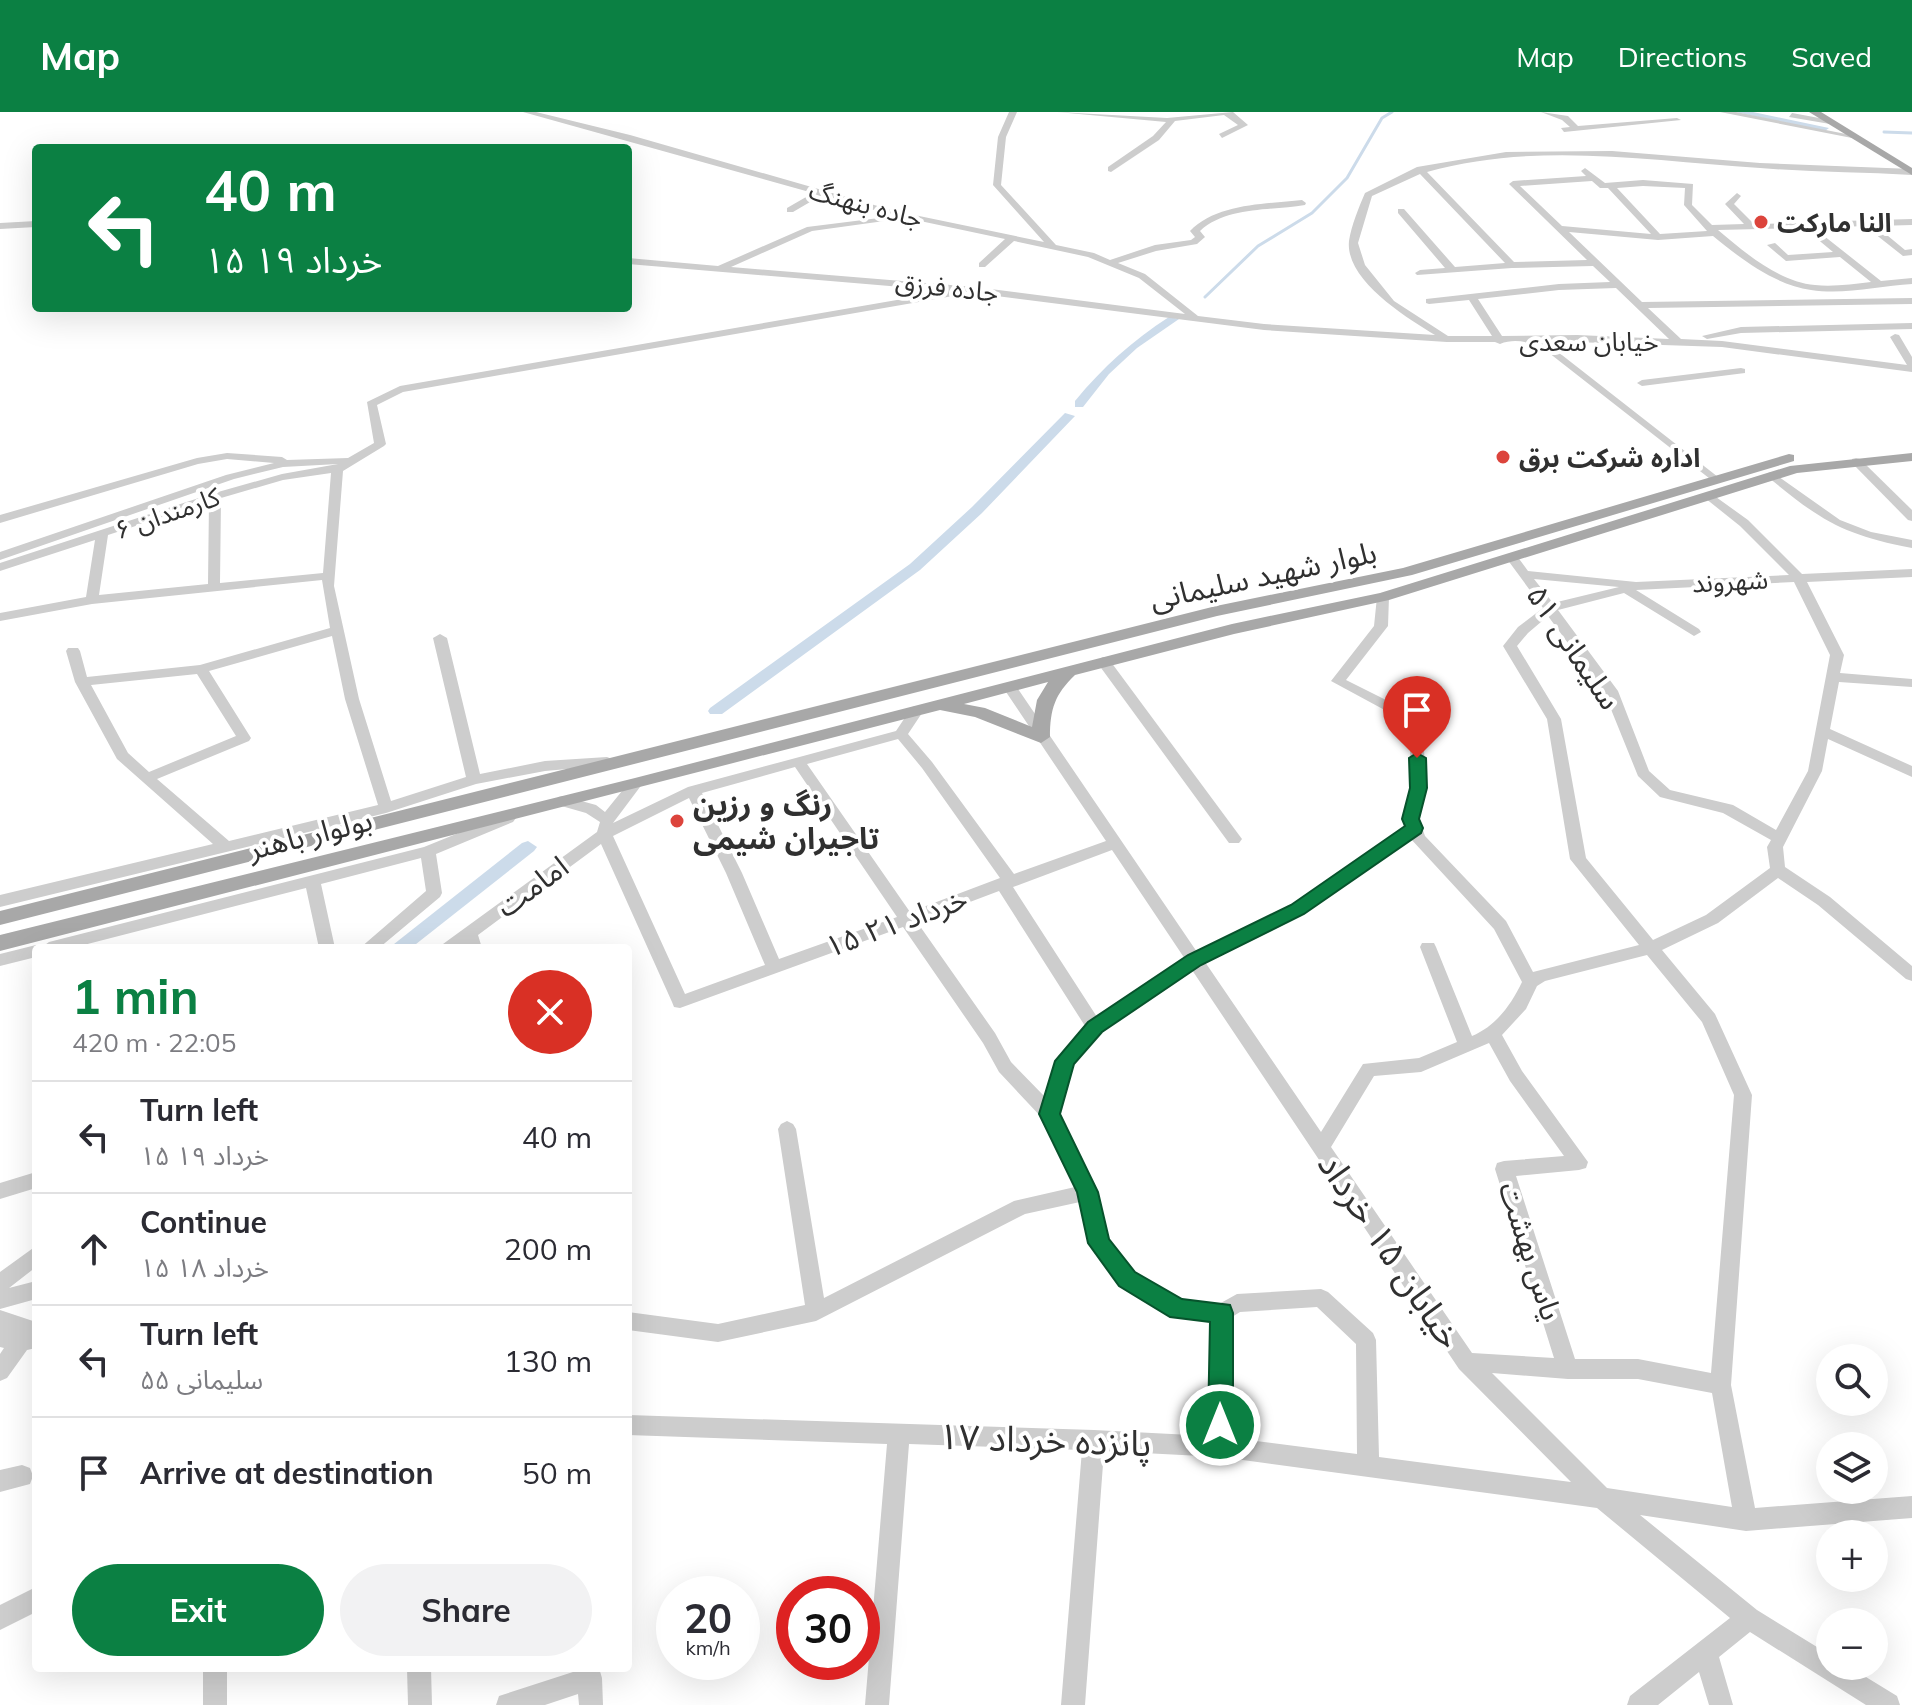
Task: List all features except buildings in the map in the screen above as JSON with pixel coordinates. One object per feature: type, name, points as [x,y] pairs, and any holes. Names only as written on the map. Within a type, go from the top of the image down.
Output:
[{"type":"main road","points":[[1814,112],[1833,117],[1912,158]]},
{"type":"main road","points":[[1833,117],[1852,136],[1912,172]]},
{"type":"main road","name":"بلوار شهید سلیمانی","points":[[625,761],[1216,611],[1406,572],[1780,459],[1818,452],[1912,445]]},
{"type":"main road","name":"بلوار شهید سلیمانی","points":[[635,784],[1103,661],[1232,629],[1383,597],[1513,559],[1772,475],[1808,467],[1912,457]]},
{"type":"main road","points":[[1635,503],[1653,515]]},
{"type":"main road","points":[[995,667],[1009,686]]},
{"type":"main road","points":[[924,708],[979,712],[1041,737],[1040,713],[1045,695],[1072,669]]},
{"type":"main road","name":"بولوار باهنر","points":[[0,918],[115,890],[236,849],[625,761]]},
{"type":"main road","name":"بولوار باهنر","points":[[0,943],[635,784]]},
{"type":"main road","points":[[115,890],[109,903],[115,913]]},
{"type":"main road","points":[[80,898],[87,908],[82,921]]},
{"type":"street","name":"جاده بنهنگ","points":[[527,112],[910,217],[1013,237],[1112,262],[1142,276],[1194,316]]},
{"type":"street","points":[[1013,112],[1002,137],[997,185],[1053,247]]},
{"type":"street","points":[[1061,112],[1173,119],[1227,112],[1244,125],[1222,136]]},
{"type":"street","points":[[1545,112],[1565,118],[1576,129]]},
{"type":"street","points":[[1724,112],[1852,136]]},
{"type":"street","points":[[1774,112],[1833,117]]},
{"type":"street","points":[[1111,169],[1156,138],[1173,119]]},
{"type":"street","points":[[1564,130],[1677,120]]},
{"type":"street","points":[[1447,339],[1391,303],[1360,266],[1353,243],[1368,195],[1420,169],[1526,152],[1660,156],[1758,165],[1912,172]]},
{"type":"street","points":[[1420,169],[1512,265]]},
{"type":"street","points":[[1585,171],[1626,205],[1637,210],[1658,237]]},
{"type":"street","points":[[1594,178],[1513,184],[1673,341],[1879,302],[1912,301]]},
{"type":"street","points":[[1606,186],[1650,183],[1690,186],[1688,205],[1712,231],[1757,265],[1811,288],[1912,281]]},
{"type":"street","points":[[790,210],[821,192]]},
{"type":"street","points":[[1737,196],[1729,204],[1751,226]]},
{"type":"street","points":[[1112,262],[1155,248],[1194,242],[1200,237],[1195,231],[1200,224],[1222,216],[1260,207],[1302,203]]},
{"type":"street","points":[[1401,211],[1452,270]]},
{"type":"street","points":[[721,267],[810,229],[910,217]]},
{"type":"street","points":[[1562,229],[1658,237],[1751,226],[1912,222]]},
{"type":"street","points":[[1803,223],[1878,283]]},
{"type":"street","points":[[1867,223],[1903,253],[1912,252]]},
{"type":"street","points":[[0,226],[32,224]]},
{"type":"street","points":[[982,265],[1013,237]]},
{"type":"street","points":[[1772,245],[1786,258],[1840,254]]},
{"type":"street","name":"جاده فرزق","points":[[632,261],[975,290],[1264,327]]},
{"type":"street","points":[[1420,273],[1512,265],[1595,263]]},
{"type":"street","points":[[1429,301],[1559,287],[1616,285]]},
{"type":"street","points":[[386,808],[352,699],[328,586],[337,469],[380,444],[371,404],[400,389],[975,290]]},
{"type":"street","points":[[1473,298],[1500,341]]},
{"type":"street","points":[[1879,302],[1910,326]]},
{"type":"street","points":[[1637,305],[1715,304],[1910,326]]},
{"type":"street","points":[[1715,304],[1724,312]]},
{"type":"street","points":[[1733,321],[1741,330]]},
{"type":"street","name":"خیابان سعدی","points":[[1264,327],[1500,341],[1569,339],[1722,344],[1912,367]]},
{"type":"street","points":[[1895,337],[1912,367]]},
{"type":"street","points":[[1558,355],[1569,339]]},
{"type":"street","points":[[1534,340],[1558,355],[1714,479]]},
{"type":"street","points":[[1722,344],[1741,371],[1753,380]]},
{"type":"street","points":[[1642,383],[1741,371]]},
{"type":"street","points":[[0,556],[94,507],[212,458],[349,460]]},
{"type":"street","points":[[0,519],[94,507],[306,461]]},
{"type":"street","points":[[1856,461],[1912,517]]},
{"type":"street","name":"کارمندان ۶","points":[[0,567],[215,496],[282,477],[337,469]]},
{"type":"street","points":[[1772,475],[1836,525],[1863,536],[1912,544]]},
{"type":"street","points":[[214,587],[215,496]]},
{"type":"street","points":[[1709,496],[1744,523],[1798,577],[1837,655],[1815,771],[1775,847],[1778,870],[1824,901],[1912,975]]},
{"type":"street","points":[[92,600],[102,535]]},
{"type":"street","name":"سلیمانی ۵۱","points":[[1513,559],[1611,691],[1643,773],[1665,794],[1728,809],[1779,838]]},
{"type":"street","name":"شهروند","points":[[1550,608],[1631,587],[1912,573]]},
{"type":"street","points":[[1525,574],[1618,581],[1694,632]]},
{"type":"street","points":[[0,617],[92,600],[329,576]]},
{"type":"street","points":[[1383,597],[1381,626],[1338,681],[1397,711],[1416,729],[1419,788],[1411,819],[1418,838],[1500,925],[1530,982]]},
{"type":"street","points":[[1550,608],[1523,630],[1510,646],[1554,719],[1578,859],[1709,1019],[1743,1095],[1721,1385],[1746,1520]]},
{"type":"street","points":[[82,682],[201,669],[337,630]]},
{"type":"street","points":[[440,638],[474,780]]},
{"type":"street","points":[[73,651],[82,682],[122,756],[236,849]]},
{"type":"street","points":[[1103,661],[1234,839]]},
{"type":"street","points":[[149,777],[244,738],[201,669]]},
{"type":"street","points":[[1833,677],[1912,683]]},
{"type":"street","name":"خیابان ۱۵ خرداد","points":[[1009,686],[1466,1362],[1603,1499],[1749,1618],[1888,1705]]},
{"type":"street","points":[[606,827],[693,790],[901,734],[924,708]]},
{"type":"street","points":[[1823,731],[1912,772]]},
{"type":"street","points":[[901,734],[927,765],[1006,882],[1095,1027]]},
{"type":"street","points":[[0,901],[236,849],[474,780],[545,766],[625,761]]},
{"type":"street","points":[[799,763],[908,918],[989,1038],[1005,1067],[1050,1114],[1087,1192],[1099,1243],[1127,1279],[1178,1310],[1222,1313],[1237,1303],[1321,1298],[1366,1340],[1368,1466]]},
{"type":"street","points":[[606,827],[635,784]]},
{"type":"street","points":[[693,790],[734,873],[774,967]]},
{"type":"street","points":[[563,801],[591,809],[606,827]]},
{"type":"street","points":[[65,944],[428,851],[518,814]]},
{"type":"street","name":"۱۵ خرداد ۲١","points":[[606,827],[680,1002],[1113,844]]},
{"type":"street","name":"امامت","points":[[471,940],[606,827]]},
{"type":"street","points":[[1050,1114],[1065,1061],[1095,1027],[1195,960],[1298,909],[1414,828]]},
{"type":"street","points":[[373,944],[434,893],[428,851]]},
{"type":"street","points":[[1322,1146],[1369,1069],[1421,1065],[1493,1034],[1520,1004],[1530,982],[1540,976],[1650,948],[1712,919],[1778,870]]},
{"type":"street","points":[[313,882],[326,944]]},
{"type":"street","points":[[1428,947],[1467,1045]]},
{"type":"street","points":[[0,960],[32,952]]},
{"type":"street","name":"یاس بهشت","points":[[1493,1034],[1516,1076],[1579,1162],[1504,1169],[1568,1369]]},
{"type":"street","points":[[787,1129],[816,1312]]},
{"type":"street","points":[[0,1191],[32,1181]]},
{"type":"street","points":[[632,1322],[718,1333],[816,1312],[1021,1207],[1087,1192]]},
{"type":"street","points":[[0,1269],[32,1255]]},
{"type":"street","points":[[0,1284],[32,1256]]},
{"type":"street","points":[[0,1300],[32,1291]]},
{"type":"street","points":[[1221,1447],[1222,1313]]},
{"type":"street","points":[[0,1319],[31,1337]]},
{"type":"street","points":[[0,1338],[31,1337]]},
{"type":"street","points":[[0,1371],[31,1337]]},
{"type":"street","points":[[1466,1362],[1568,1369],[1638,1369],[1721,1385]]},
{"type":"street","name":"پانزده خرداد ۱۷","points":[[632,1425],[1221,1447],[1746,1520],[1912,1507]]},
{"type":"street","points":[[877,1705],[899,1434]]},
{"type":"street","points":[[1073,1705],[1094,1440]]},
{"type":"street","points":[[0,1618],[32,1601]]},
{"type":"street","points":[[1639,1705],[1749,1618]]},
{"type":"street","points":[[1705,1651],[1721,1705]]},
{"type":"street","points":[[215,1672],[215,1705]]},
{"type":"street","points":[[419,1672],[420,1705]]},
{"type":"street","points":[[508,1705],[589,1673],[591,1705]]},
{"type":"waterway","points":[[1205,297],[1258,246],[1312,213],[1347,178],[1382,118],[1392,112]]},
{"type":"waterway","points":[[1739,112],[1825,128]]},
{"type":"waterway","points":[[1884,132],[1912,133]]},
{"type":"waterway","points":[[1079,404],[1105,372],[1133,346],[1173,319]]},
{"type":"waterway","points":[[716,711],[915,567],[977,510],[1069,416]]},
{"type":"waterway","points":[[403,944],[528,847]]},
{"type":"place","name":"النا مارکت","points":[[1761,222]]},
{"type":"place","name":"اداره شرکت برق","points":[[1503,457]]},
{"type":"place","name":"رنگ و رزین تاجیران شیمی","points":[[677,821]]},
{"type":"route","points":[[1220,1425],[1222,1313],[1178,1310],[1127,1279],[1099,1243],[1087,1192],[1050,1114],[1065,1061],[1095,1027],[1195,960],[1298,909],[1414,828],[1411,819],[1419,788],[1417,758]]}]
